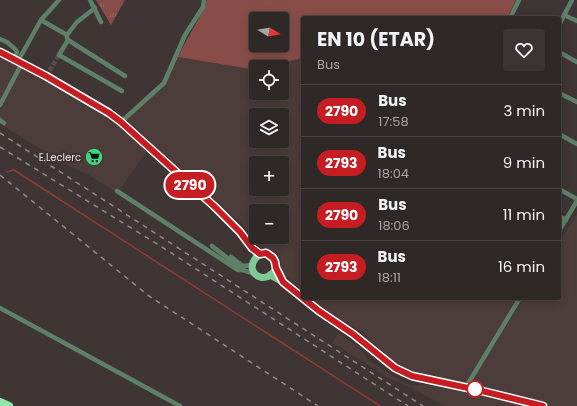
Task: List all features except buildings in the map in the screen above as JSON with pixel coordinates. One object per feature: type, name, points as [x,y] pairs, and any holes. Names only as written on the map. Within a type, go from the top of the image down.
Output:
[{"type":"highway","points":[[0,402],[9,406]]},
{"type":"main road","points":[[0,52],[109,113],[121,122],[220,212],[240,232],[257,256]]},
{"type":"main road","points":[[276,268],[270,275],[263,277],[256,274],[252,265],[257,256],[266,253],[273,258],[283,282]]},
{"type":"main road","points":[[270,275],[283,282],[301,296]]},
{"type":"main road","points":[[305,300],[367,345],[395,368],[412,376],[466,387],[543,406]]},
{"type":"street","points":[[0,105],[18,61],[42,20],[59,0]]},
{"type":"street","points":[[90,0],[101,22]]},
{"type":"street","points":[[121,122],[164,82],[185,35],[203,7],[204,0]]},
{"type":"street","points":[[511,16],[519,0]]},
{"type":"street","points":[[561,21],[572,0]]},
{"type":"street","points":[[94,8],[77,22],[59,55],[122,91]]},
{"type":"street","points":[[564,15],[577,22]]},
{"type":"street","points":[[42,20],[125,76]]},
{"type":"street","points":[[0,39],[15,49],[17,52],[18,61]]},
{"type":"street","points":[[561,53],[577,62]]},
{"type":"street","points":[[561,94],[577,102]]},
{"type":"street","points":[[561,135],[577,144]]},
{"type":"street","points":[[561,190],[577,200],[561,228]]},
{"type":"street","points":[[117,191],[238,270],[256,274]]},
{"type":"street","points":[[561,217],[566,220]]},
{"type":"street","points":[[243,270],[213,244],[243,266],[252,265]]},
{"type":"street","points":[[466,387],[519,300]]},
{"type":"street","points":[[0,308],[180,406]]},
{"type":"shaded area","points":[[0,55],[113,119],[148,150],[117,193],[87,174],[72,168],[0,124]]},
{"type":"shaded area","points":[[178,57],[249,69],[249,100],[289,100],[289,61],[301,58],[301,289],[283,273],[281,258],[276,251],[261,248],[258,244],[289,244],[289,204],[249,204],[249,232],[127,119],[161,88]]},
{"type":"shaded area","points":[[577,214],[577,406],[445,406],[410,387],[389,378],[332,343],[338,333],[359,347],[369,360],[399,380],[411,385],[417,386],[421,384],[477,394],[471,382],[523,300],[561,300],[561,239]]},
{"type":"shaded area","points":[[313,300],[517,300],[468,382],[464,383],[418,373],[400,365],[388,357],[363,333],[320,306]]},
{"type":"green space","points":[[96,0],[125,0],[111,25]]},
{"type":"green space","points":[[207,0],[516,0],[508,16],[301,16],[301,58],[289,61],[249,60],[249,69],[178,57],[197,22]]},
{"type":"waterway","points":[[7,172],[14,170],[380,406]]},
{"type":"tunnel","points":[[46,76],[59,55]]},
{"type":"railway","points":[[0,133],[423,406]]},
{"type":"railway","points":[[0,147],[162,247],[408,406]]},
{"type":"railway","points":[[0,175],[149,296],[318,406]]},
{"type":"bus line","name":"2790","points":[[0,52],[46,76],[109,113],[121,122],[215,207],[240,232],[252,248],[260,254],[266,253],[270,255],[275,262],[276,268],[283,282],[301,296]]},
{"type":"bus line","name":"2790","points":[[305,300],[353,334],[388,363],[403,372],[412,376],[466,387],[543,406]]},
{"type":"place","name":"E.Leclerc","points":[[94,157]]}]
